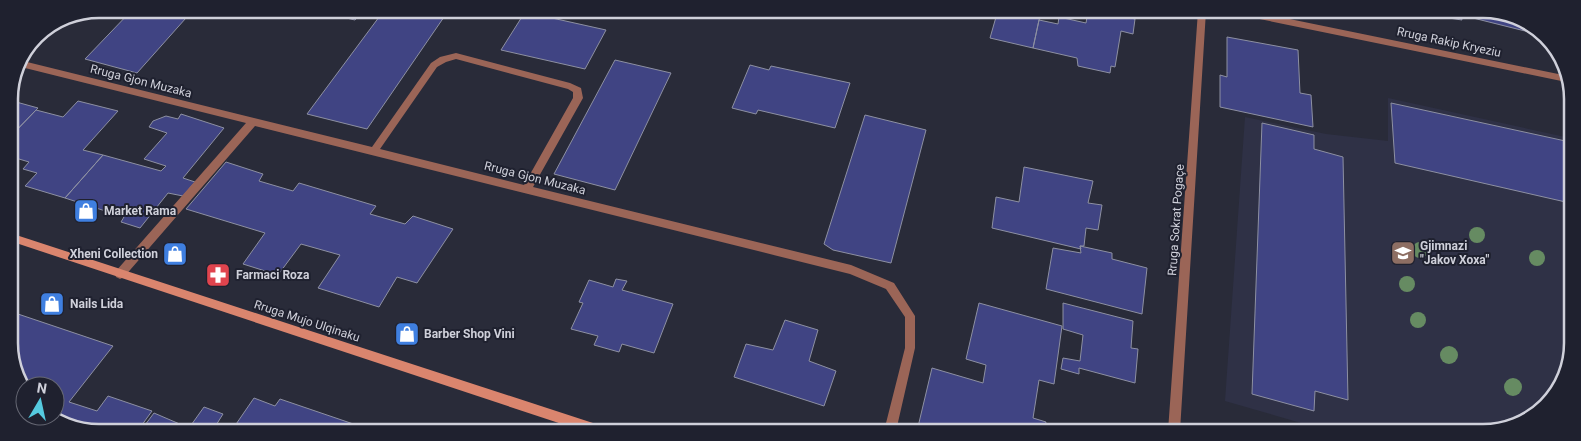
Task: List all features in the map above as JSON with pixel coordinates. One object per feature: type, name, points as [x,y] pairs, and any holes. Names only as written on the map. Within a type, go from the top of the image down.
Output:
[{"type":"main road","name":"Rruga Mujo Ulqinaku","points":[[18,241],[577,424]]},
{"type":"street","name":"Rruga Sokrat Pogaçe","points":[[1175,423],[1202,18]]},
{"type":"street","name":"Rruga Rakip Kryeziu","points":[[1269,18],[1561,78]]},
{"type":"street","points":[[374,151],[434,65],[443,59],[456,56],[570,86],[578,90],[578,98],[527,189]]},
{"type":"street","name":"Rruga Gjon Muzaka","points":[[25,65],[851,270],[890,286],[910,316],[910,348],[892,423]]},
{"type":"street","points":[[120,274],[253,122]]},
{"type":"shaded area","name":"Gjimnazi \"Jakov Xoxa\"","points":[[1388,98],[1564,137],[1564,342],[1561,363],[1550,387],[1532,407],[1508,419],[1488,423],[1301,423],[1225,401],[1245,117],[1326,134],[1388,141]]},
{"type":"building","points":[[124,18],[186,18],[137,73],[85,59]]},
{"type":"building","points":[[378,18],[443,18],[367,129],[307,114]]},
{"type":"building","points":[[521,18],[552,18],[606,30],[585,69],[501,50]]},
{"type":"building","points":[[996,18],[1039,18],[1033,48],[990,38]]},
{"type":"building","points":[[1059,18],[1064,18],[1086,23],[1087,18],[1135,19],[1133,34],[1121,31],[1115,67],[1111,66],[1110,73],[1078,66],[1077,58],[1033,48],[1039,20],[1058,24]]},
{"type":"building","points":[[1473,18],[1503,20],[1528,32]]},
{"type":"building","points":[[1227,37],[1298,50],[1300,93],[1311,95],[1313,127],[1220,107],[1220,75],[1227,77]]},
{"type":"building","points":[[615,60],[671,73],[615,190],[554,174]]},
{"type":"building","points":[[750,65],[769,70],[771,66],[850,83],[835,128],[758,110],[756,114],[732,108]]},
{"type":"building","points":[[78,101],[118,111],[83,150],[103,155],[65,198],[25,186],[37,173],[23,169],[29,162],[18,159],[18,129],[36,110],[63,117]]},
{"type":"building","points":[[18,102],[38,108],[18,129]]},
{"type":"building","points":[[1391,103],[1564,141],[1564,202],[1395,163]]},
{"type":"building","points":[[181,114],[224,128],[183,178],[195,182],[183,196],[168,193],[140,228],[121,222],[124,217],[65,198],[103,155],[161,171],[166,166],[144,159],[167,133],[149,127],[153,121],[166,116],[178,119]]},
{"type":"building","points":[[865,115],[926,130],[891,263],[833,250],[824,244]]},
{"type":"building","points":[[1262,123],[1314,135],[1314,149],[1343,157],[1348,400],[1315,391],[1314,411],[1252,394]]},
{"type":"building","points":[[226,162],[263,174],[259,181],[293,191],[299,183],[376,206],[370,214],[405,224],[413,216],[453,229],[417,283],[397,277],[379,307],[318,288],[340,255],[301,244],[278,275],[243,264],[265,233],[186,209]]},
{"type":"building","points":[[1024,167],[1093,181],[1088,203],[1102,205],[1098,230],[1086,228],[1084,246],[1080,246],[1081,249],[992,228],[996,197],[1019,202]]},
{"type":"building","points":[[1080,246],[1112,253],[1112,259],[1147,268],[1142,314],[1046,289],[1053,248],[1081,253]]},
{"type":"building","points":[[616,279],[627,281],[622,290],[673,304],[654,353],[622,344],[619,352],[594,345],[598,336],[571,329],[583,303],[579,302],[589,280],[613,287]]},
{"type":"building","points":[[979,303],[1062,326],[1054,384],[1039,380],[1033,418],[1046,423],[919,423],[932,368],[983,383],[986,365],[966,359]]},
{"type":"building","points":[[1063,303],[1133,321],[1131,348],[1138,349],[1135,383],[1079,368],[1079,374],[1061,369],[1063,358],[1080,361],[1083,335],[1063,329]]},
{"type":"building","points":[[18,314],[113,346],[69,402],[97,411],[108,396],[152,411],[143,424],[88,423],[65,416],[65,376],[25,376],[19,358]]},
{"type":"building","points":[[785,320],[818,330],[809,361],[836,371],[824,406],[734,377],[746,344],[773,350]]},
{"type":"building","points":[[254,398],[275,406],[280,399],[353,424],[236,424]]},
{"type":"building","points":[[204,407],[223,414],[217,424],[192,424]]},
{"type":"building","points":[[154,413],[180,424],[146,424]]},
{"type":"place","name":"Market Rama","points":[[86,211]]},
{"type":"place","name":"Gjimnazi \"Jakov Xoxa\"","points":[[1403,253]]},
{"type":"place","name":"Xheni Collection","points":[[175,254]]},
{"type":"place","name":"Farmaci Roza","points":[[218,275]]},
{"type":"place","name":"Nails Lida","points":[[52,304]]},
{"type":"place","name":"Barber Shop Vini","points":[[407,334]]}]
